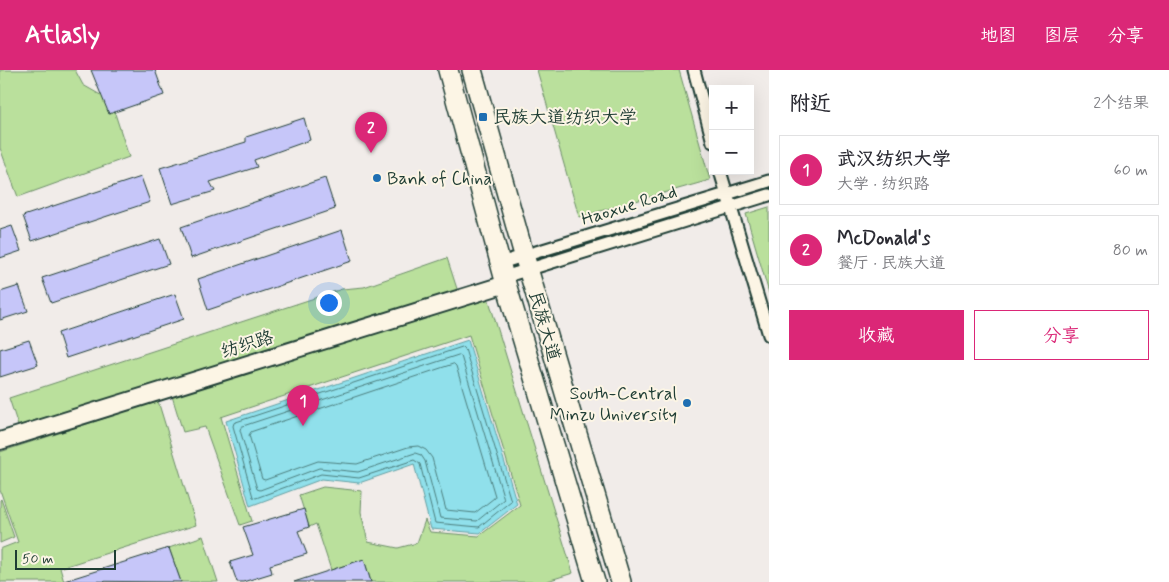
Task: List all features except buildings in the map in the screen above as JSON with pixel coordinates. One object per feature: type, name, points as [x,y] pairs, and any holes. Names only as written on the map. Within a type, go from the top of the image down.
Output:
[{"type":"main road","name":"民族大道","points":[[448,70],[503,275],[595,582]]},
{"type":"main road","name":"民族大道","points":[[472,70],[526,262],[621,582]]},
{"type":"main road","name":"纺织路","points":[[0,441],[503,275]]},
{"type":"street","points":[[694,70],[710,130]]},
{"type":"street","points":[[721,175],[769,335]]},
{"type":"street","name":"Haoxue Road","points":[[503,275],[526,262],[769,181]]},
{"type":"street","name":"Haoxue Road","points":[[526,262],[769,196]]},
{"type":"green space","points":[[0,70],[75,70],[83,85],[111,101],[129,157],[18,197],[0,148]]},
{"type":"green space","points":[[537,70],[679,70],[710,180],[579,217]]},
{"type":"green space","points":[[769,207],[769,293],[746,214]]},
{"type":"green space","points":[[447,258],[460,298],[21,435],[9,398],[342,289],[364,287]]},
{"type":"green space","points":[[487,294],[573,573],[544,582],[371,582],[364,559],[331,570],[316,524],[309,527],[299,495],[323,487],[362,491],[361,512],[368,542],[398,548],[417,543],[425,520],[430,532],[479,536],[520,505],[469,335],[221,417],[252,521],[240,525],[205,427],[183,432],[172,396]]},
{"type":"green space","points":[[158,401],[196,525],[60,568],[64,582],[0,582],[0,549],[18,542],[0,490],[0,452]]},
{"type":"green space","points":[[0,500],[14,537],[0,543]]},
{"type":"green space","points":[[203,536],[218,582],[181,582],[169,548]]},
{"type":"water","points":[[468,340],[517,504],[480,533],[431,529],[414,464],[359,483],[322,479],[250,506],[226,421]]},
{"type":"place","name":"民族大道纺织大学","points":[[483,117]]},
{"type":"place","name":"McDonald's","points":[[371,153]]},
{"type":"place","name":"Bank of China","points":[[377,178]]},
{"type":"place","name":"South-Central Minzu University","points":[[687,403]]},
{"type":"place","name":"武汉纺织大学","points":[[303,426]]}]
